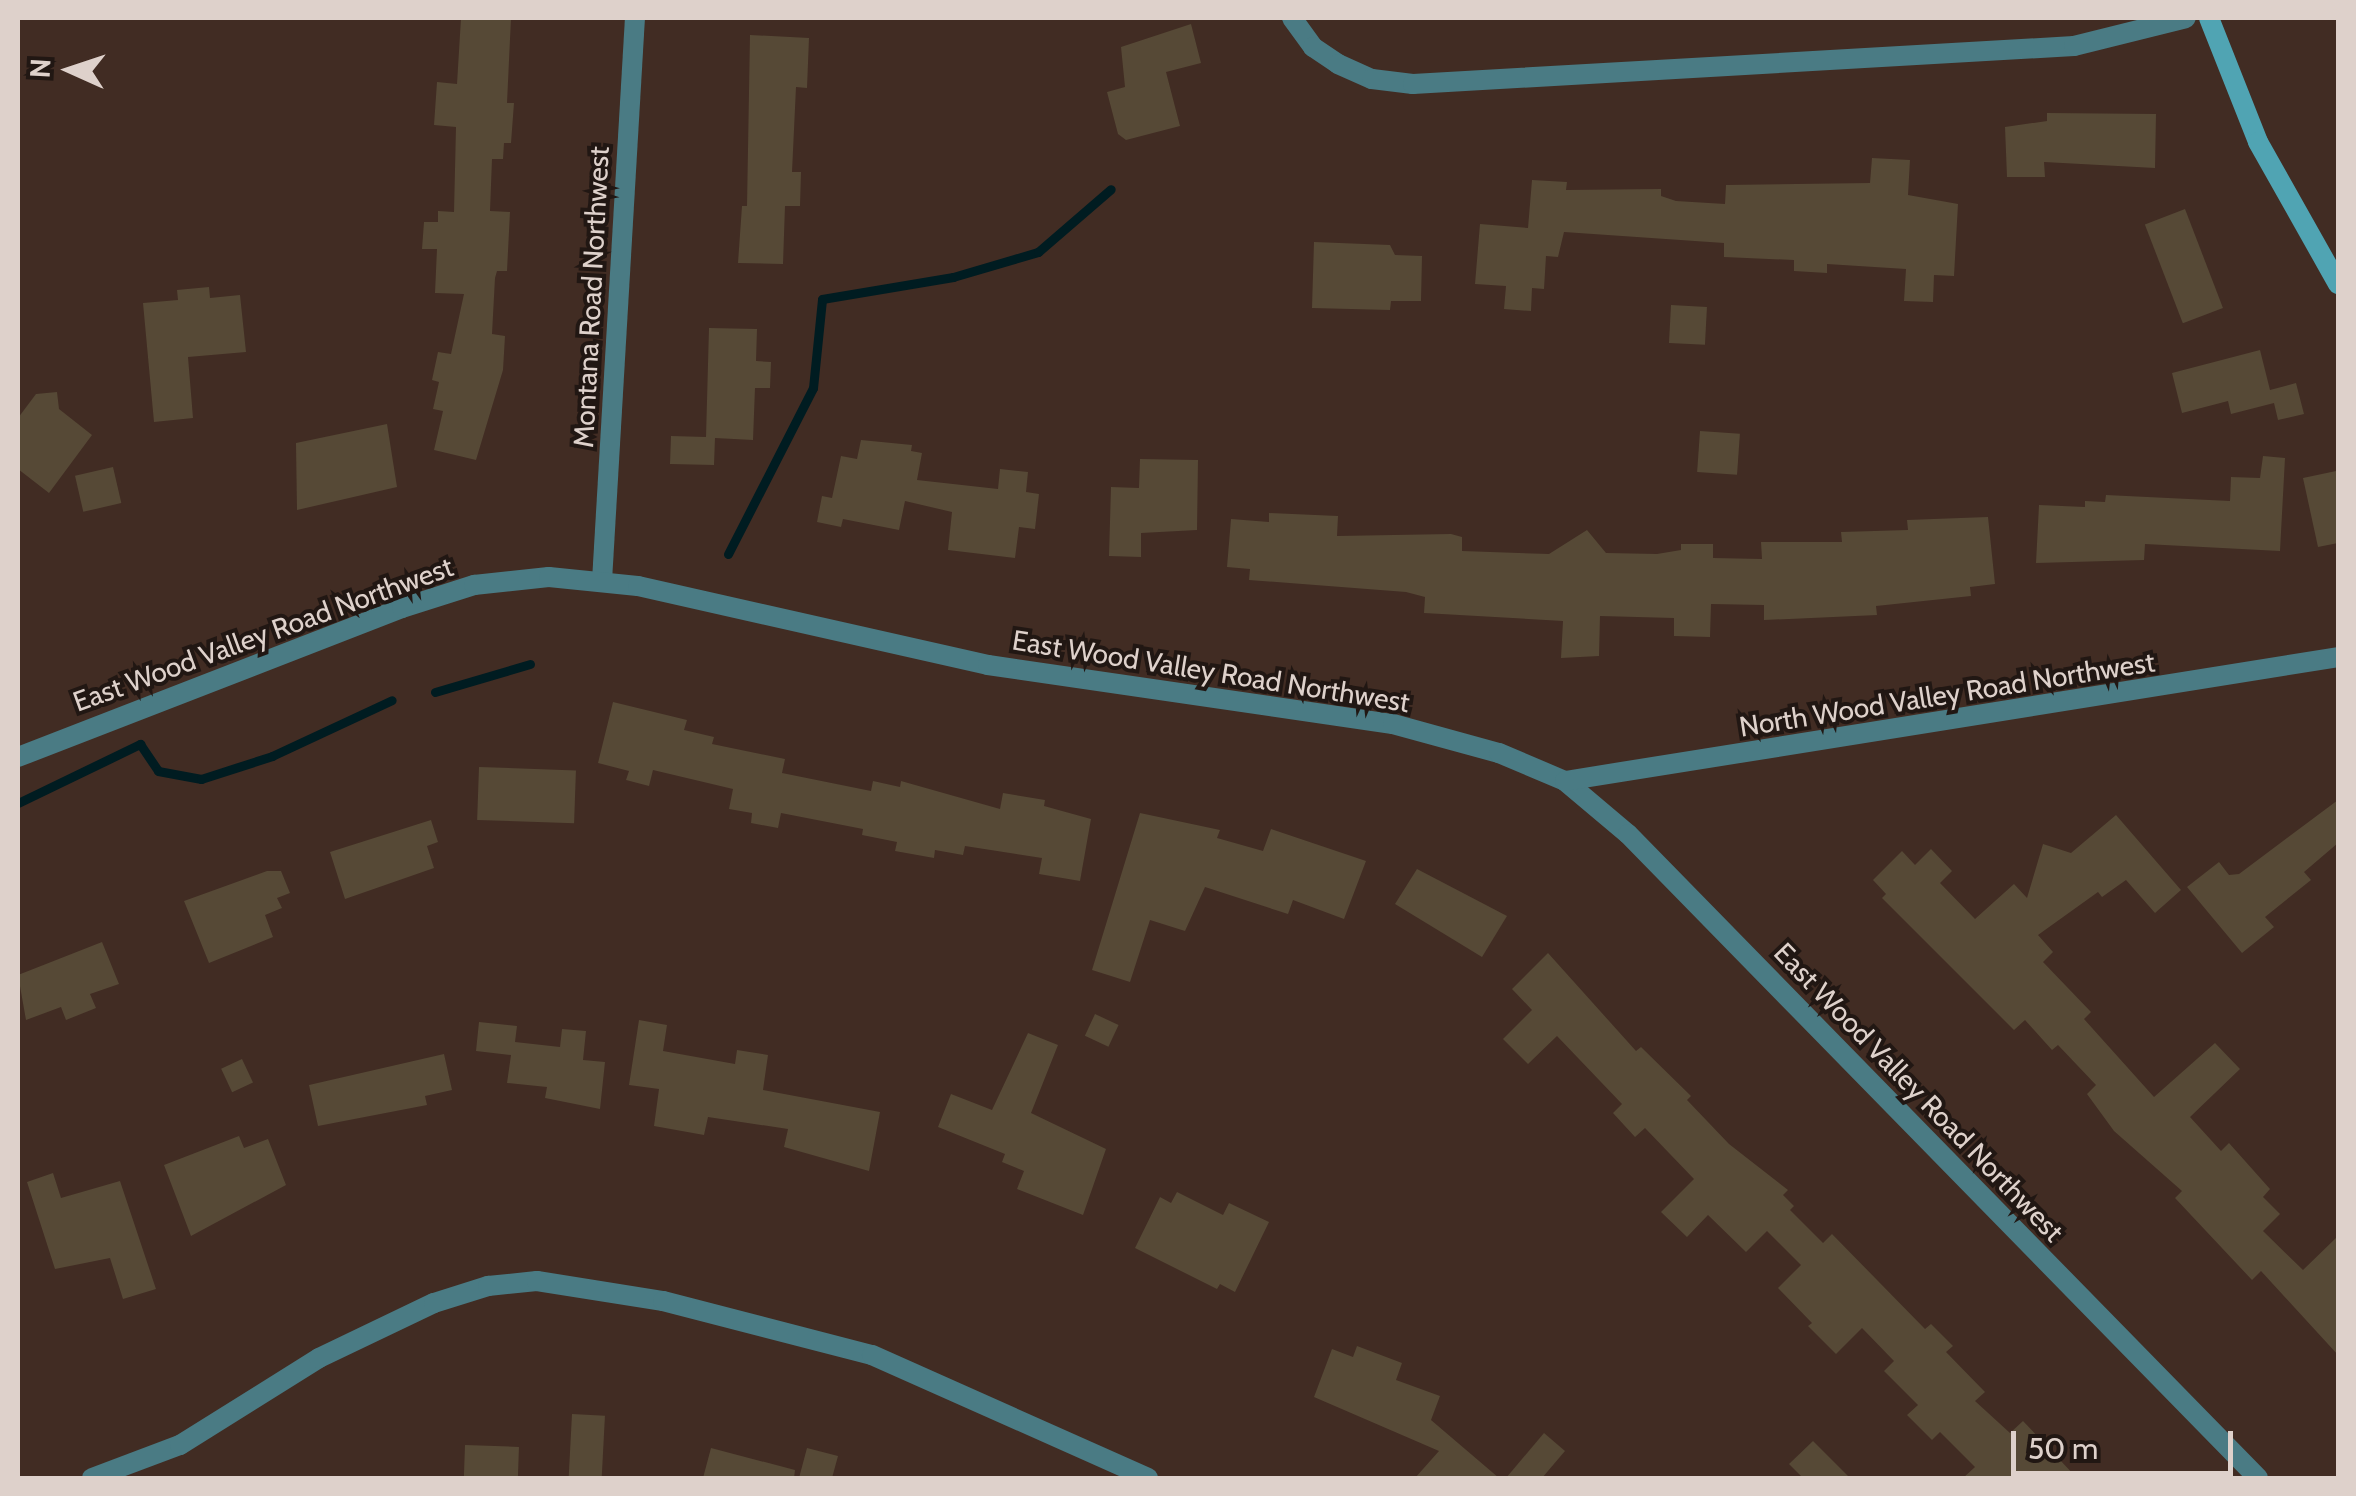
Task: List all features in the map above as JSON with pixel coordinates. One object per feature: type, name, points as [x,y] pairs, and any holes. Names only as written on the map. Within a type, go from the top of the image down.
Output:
[{"type":"street","name":"Montana Road Northwest","points":[[602,580],[635,18]]},
{"type":"street","points":[[1292,18],[1314,47],[1338,64],[1372,78],[1413,84],[2074,46],[2186,18]]},
{"type":"street","points":[[2210,18],[2258,142],[2338,284]]},
{"type":"street","name":"East Wood Valley Road Northwest","points":[[18,757],[474,585],[548,576],[602,580],[988,665],[1393,724],[1499,753],[1564,781],[1628,834],[2258,1478]]},
{"type":"street","name":"North Wood Valley Road Northwest","points":[[1564,781],[2338,657]]},
{"type":"street","points":[[92,1478],[180,1445],[319,1358],[434,1303],[488,1286],[537,1281],[662,1301],[872,1356],[1148,1478]]},
{"type":"building","points":[[461,18],[511,18],[507,103],[514,103],[511,143],[504,143],[503,159],[492,159],[490,211],[510,212],[507,271],[497,271],[495,278],[492,334],[505,336],[503,370],[476,460],[434,450],[443,411],[433,409],[439,382],[432,380],[438,352],[451,354],[464,294],[435,293],[437,249],[422,249],[424,222],[438,222],[438,211],[454,212],[456,127],[434,125],[437,82],[457,84]]},
{"type":"building","points":[[1191,24],[1201,63],[1166,72],[1180,126],[1126,140],[1118,134],[1107,92],[1125,87],[1121,47]]},
{"type":"building","points":[[750,35],[809,38],[807,88],[796,87],[792,172],[801,172],[800,206],[785,206],[783,264],[738,263],[742,206],[747,206]]},
{"type":"building","points":[[2047,113],[2156,114],[2155,168],[2044,162],[2045,177],[2007,177],[2005,127],[2047,121]]},
{"type":"building","points":[[1872,158],[1910,160],[1908,195],[1958,204],[1954,276],[1934,275],[1933,302],[1904,301],[1906,269],[1827,264],[1827,273],[1794,271],[1794,260],[1724,257],[1724,243],[1564,232],[1558,257],[1546,256],[1544,289],[1532,288],[1531,311],[1504,309],[1506,286],[1475,284],[1480,224],[1528,228],[1532,180],[1567,182],[1566,190],[1661,189],[1661,196],[1676,201],[1725,204],[1726,185],[1870,183]]},
{"type":"building","points":[[2185,209],[2223,308],[2183,323],[2145,224]]},
{"type":"building","points":[[1314,242],[1390,245],[1395,255],[1422,256],[1421,301],[1391,301],[1390,310],[1312,308]]},
{"type":"building","points":[[209,287],[210,298],[240,295],[246,352],[188,357],[193,418],[154,422],[143,303],[178,300],[177,290]]},
{"type":"building","points":[[1671,305],[1707,307],[1705,345],[1669,343]]},
{"type":"building","points":[[709,328],[757,329],[756,361],[771,362],[770,388],[755,388],[753,440],[715,438],[714,465],[670,464],[671,436],[706,437]]},
{"type":"building","points":[[2260,350],[2270,390],[2296,383],[2304,414],[2278,420],[2274,403],[2231,414],[2228,401],[2182,413],[2172,373]]},
{"type":"building","points":[[57,392],[59,409],[92,435],[49,493],[18,469],[18,418],[36,394]]},
{"type":"building","points":[[387,424],[397,487],[297,510],[296,443]]},
{"type":"building","points":[[1700,431],[1740,434],[1737,475],[1697,472]]},
{"type":"building","points":[[861,440],[912,445],[911,451],[922,453],[917,480],[998,489],[1000,469],[1028,472],[1026,492],[1039,494],[1035,529],[1019,527],[1015,558],[948,550],[952,512],[905,501],[899,530],[843,519],[841,527],[817,522],[822,496],[832,498],[841,456],[857,459]]},
{"type":"building","points":[[2263,456],[2285,458],[2280,551],[2145,544],[2144,560],[2036,563],[2039,505],[2085,507],[2085,501],[2105,502],[2106,495],[2230,501],[2231,477],[2260,478]]},
{"type":"building","points":[[1140,459],[1198,460],[1197,530],[1141,533],[1141,557],[1109,556],[1111,487],[1139,488]]},
{"type":"building","points":[[113,467],[121,503],[83,512],[75,476]]},
{"type":"building","points":[[2336,471],[2338,543],[2318,547],[2303,478]]},
{"type":"building","points":[[1269,513],[1338,516],[1337,536],[1451,534],[1462,537],[1462,551],[1549,554],[1587,530],[1606,553],[1657,554],[1681,550],[1681,544],[1713,544],[1713,558],[1762,559],[1761,542],[1842,542],[1841,532],[1908,530],[1907,520],[1988,517],[1995,584],[1970,587],[1971,596],[1876,606],[1877,615],[1764,620],[1764,605],[1711,604],[1710,637],[1674,636],[1674,618],[1600,616],[1599,656],[1561,658],[1563,621],[1424,613],[1425,597],[1406,592],[1249,580],[1250,569],[1227,567],[1231,519],[1269,522]]},
{"type":"building","points":[[613,702],[687,720],[684,730],[714,737],[712,744],[785,759],[782,773],[871,791],[873,781],[900,787],[901,781],[1000,809],[1003,793],[1045,800],[1044,806],[1091,819],[1080,881],[1039,874],[1042,858],[965,846],[963,855],[935,850],[934,858],[895,851],[897,842],[862,835],[863,829],[781,813],[778,828],[751,823],[752,813],[729,809],[733,789],[653,770],[649,786],[626,780],[629,771],[598,763]]},
{"type":"building","points":[[479,767],[576,770],[574,823],[477,820]]},
{"type":"building","points":[[2338,800],[2338,843],[2304,872],[2311,880],[2265,917],[2274,927],[2242,953],[2187,887],[2219,862],[2229,875],[2239,874]]},
{"type":"building","points":[[1140,813],[1220,830],[1217,838],[1263,851],[1271,829],[1366,861],[1344,919],[1293,900],[1288,914],[1205,887],[1185,931],[1150,920],[1130,982],[1092,970]]},
{"type":"building","points":[[2116,815],[2181,890],[2155,913],[2126,880],[2102,897],[2098,892],[2038,935],[2053,952],[2043,962],[2091,1012],[2084,1019],[2154,1097],[2215,1043],[2240,1069],[2190,1117],[2221,1151],[2229,1143],[2270,1189],[2263,1197],[2280,1214],[2263,1231],[2303,1270],[2338,1236],[2338,1355],[2261,1271],[2252,1280],[2175,1198],[2182,1191],[2114,1131],[2087,1094],[2096,1085],[2058,1045],[2052,1050],[2025,1020],[2014,1030],[1882,898],[1886,894],[1873,880],[1902,851],[1915,865],[1931,849],[1952,871],[1940,883],[1975,919],[2014,884],[2027,898],[2043,844],[2071,853]]},
{"type":"building","points":[[431,820],[438,842],[427,846],[434,868],[345,899],[330,852]]},
{"type":"building","points":[[1417,869],[1507,916],[1482,957],[1395,904]]},
{"type":"building","points":[[267,871],[281,871],[290,893],[277,898],[282,908],[265,915],[273,937],[209,963],[184,901]]},
{"type":"building","points":[[102,942],[119,984],[90,994],[96,1008],[66,1020],[61,1007],[26,1020],[18,975]]},
{"type":"building","points":[[1548,953],[1636,1051],[1641,1047],[1691,1096],[1687,1100],[1729,1144],[1788,1190],[1783,1195],[1794,1206],[1790,1210],[1823,1243],[1832,1234],[1925,1329],[1931,1324],[1953,1346],[1946,1352],[1985,1392],[1975,1401],[2010,1433],[2023,1421],[2077,1478],[1963,1478],[1975,1467],[1940,1432],[1932,1440],[1907,1415],[1918,1405],[1884,1371],[1894,1361],[1862,1328],[1836,1354],[1808,1326],[1812,1323],[1778,1288],[1801,1265],[1767,1231],[1746,1252],[1708,1215],[1687,1237],[1661,1212],[1694,1179],[1645,1128],[1635,1137],[1613,1113],[1622,1104],[1557,1036],[1528,1064],[1503,1039],[1532,1010],[1512,989]]},
{"type":"building","points":[[1095,1014],[1119,1025],[1108,1047],[1085,1036]]},
{"type":"building","points":[[639,1020],[667,1025],[663,1051],[735,1064],[737,1050],[768,1055],[763,1090],[880,1112],[869,1171],[784,1147],[788,1129],[708,1117],[704,1135],[654,1126],[659,1089],[629,1085]]},
{"type":"building","points":[[479,1022],[517,1026],[515,1042],[560,1047],[562,1029],[586,1031],[583,1060],[605,1062],[600,1109],[545,1098],[547,1087],[507,1083],[511,1055],[476,1051]]},
{"type":"building","points":[[1028,1033],[1058,1045],[1031,1113],[1106,1149],[1083,1215],[1017,1189],[1024,1171],[1002,1162],[1005,1154],[938,1127],[951,1094],[992,1110]]},
{"type":"building","points":[[444,1054],[452,1090],[425,1096],[427,1105],[318,1126],[309,1085]]},
{"type":"building","points":[[242,1059],[253,1083],[232,1092],[221,1069]]},
{"type":"building","points":[[239,1136],[244,1148],[268,1139],[286,1185],[191,1236],[164,1165]]},
{"type":"building","points":[[53,1173],[61,1198],[120,1181],[156,1289],[123,1299],[110,1258],[55,1269],[27,1182]]},
{"type":"building","points":[[1177,1192],[1223,1215],[1229,1203],[1269,1222],[1235,1292],[1220,1284],[1217,1289],[1135,1248],[1160,1197],[1171,1203]]},
{"type":"building","points":[[1357,1346],[1402,1363],[1396,1380],[1440,1396],[1431,1420],[1499,1478],[1415,1478],[1439,1451],[1314,1397],[1332,1349],[1353,1357]]},
{"type":"building","points":[[572,1414],[605,1416],[602,1478],[569,1478]]},
{"type":"building","points":[[1544,1433],[1565,1451],[1542,1478],[1506,1478]]},
{"type":"building","points":[[1813,1441],[1850,1478],[1803,1478],[1789,1464]]},
{"type":"building","points":[[465,1445],[519,1447],[518,1478],[464,1478]]},
{"type":"building","points":[[711,1448],[795,1470],[794,1478],[703,1478]]},
{"type":"building","points":[[807,1448],[838,1456],[832,1478],[799,1478]]},
{"type":"waterway","points":[[728,554],[813,388],[822,299],[953,277],[1038,252],[1111,189]]},
{"type":"waterway","points":[[435,692],[530,664]]},
{"type":"waterway","points":[[18,803],[140,744],[158,771],[201,779],[272,756],[392,700]]}]
